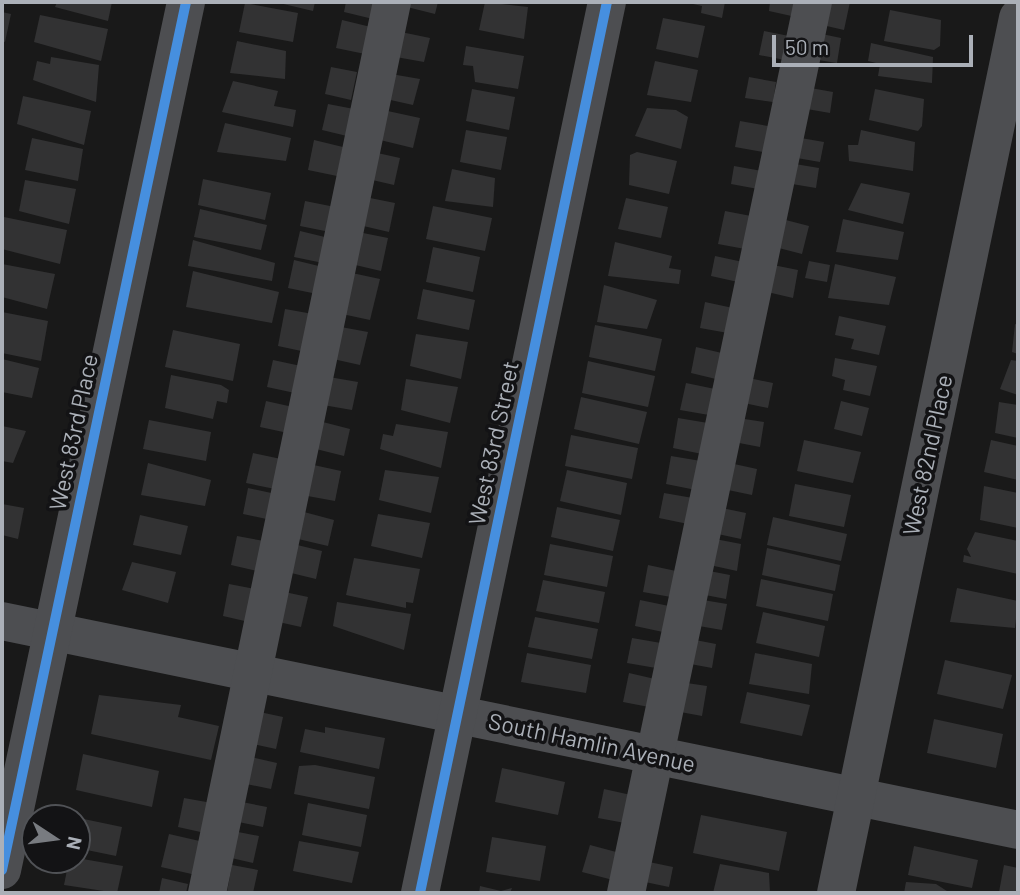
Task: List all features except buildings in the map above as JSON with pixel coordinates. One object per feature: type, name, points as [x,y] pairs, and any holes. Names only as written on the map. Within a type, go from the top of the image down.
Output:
[{"type":"street","name":"West 83rd Place","points":[[2,870],[186,2]]},
{"type":"street","points":[[207,893],[392,2]]},
{"type":"street","name":"West 83rd Street","points":[[420,893],[607,2]]},
{"type":"street","points":[[625,893],[813,2]]},
{"type":"street","name":"West 82nd Place","points":[[836,893],[1018,18]]},
{"type":"street","name":"South Hamlin Avenue","points":[[2,621],[1018,830]]},
{"type":"cycle path","points":[[2,870],[186,2]]},
{"type":"cycle path","points":[[420,893],[607,2]]}]
